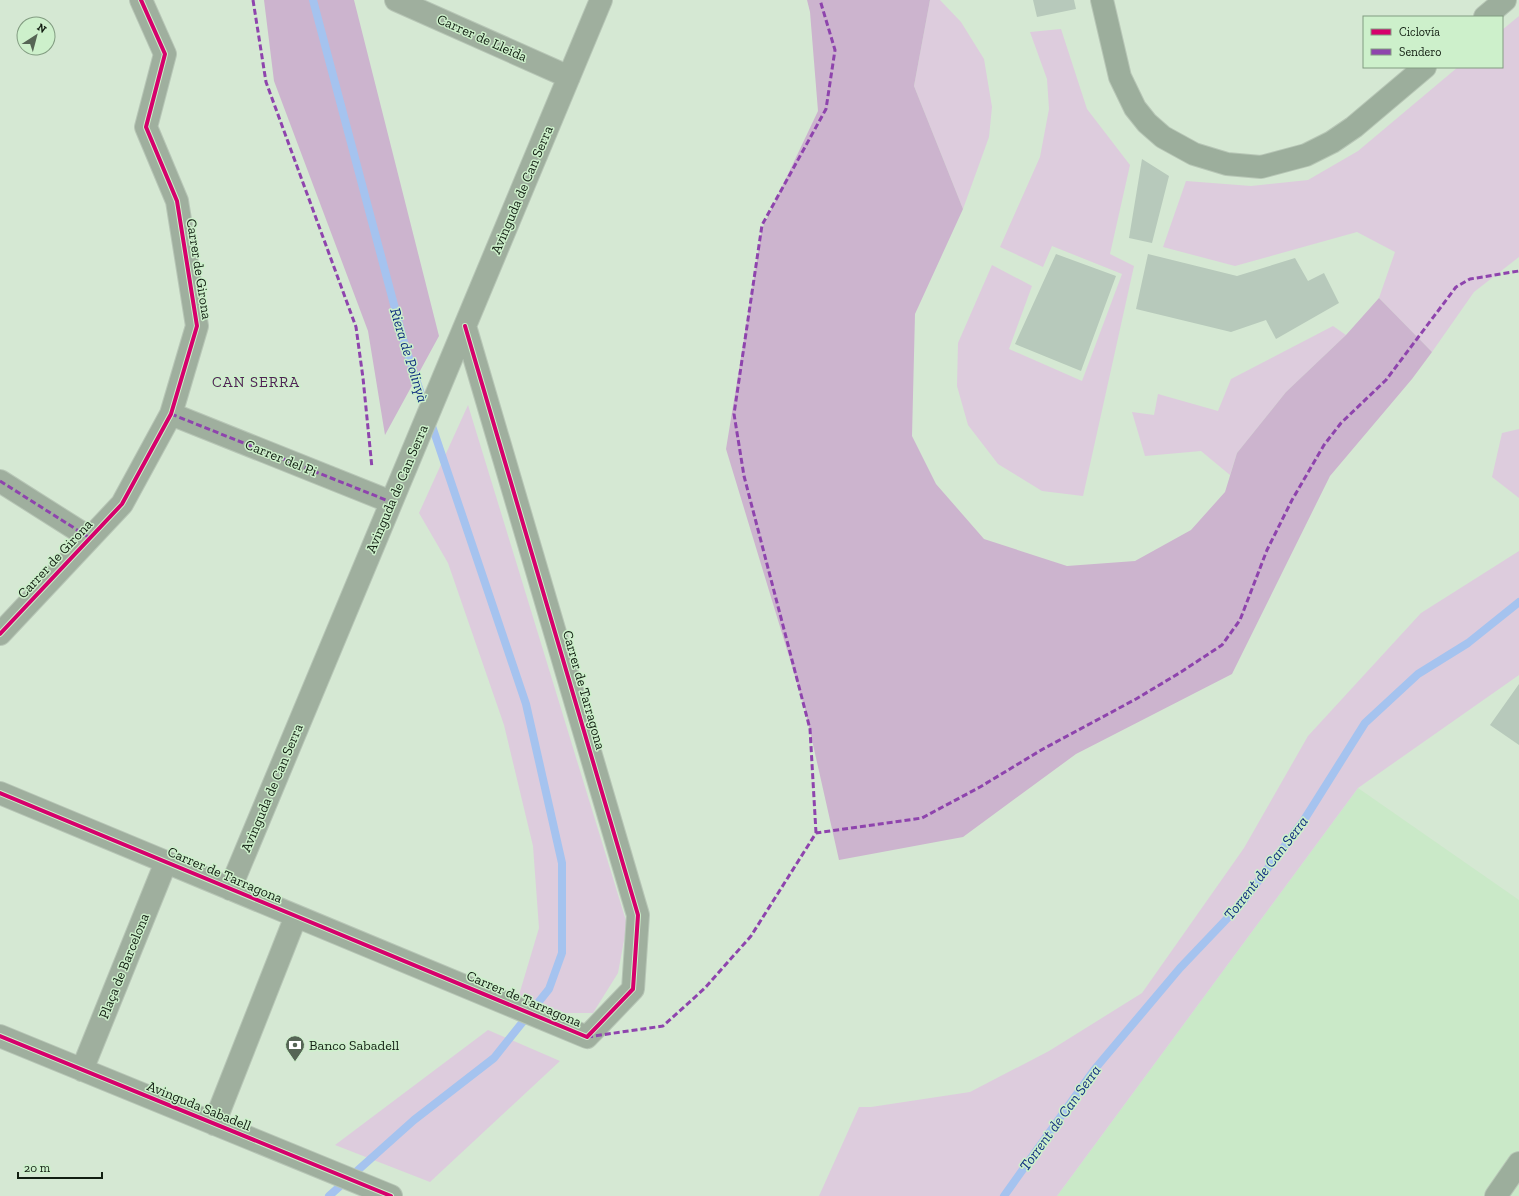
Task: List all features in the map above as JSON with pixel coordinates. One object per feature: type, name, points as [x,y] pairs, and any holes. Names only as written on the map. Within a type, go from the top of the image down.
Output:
[{"type":"main road","points":[[1102,0],[1120,77],[1135,108],[1147,123],[1163,137],[1194,154],[1227,164],[1261,167],[1306,155],[1332,142],[1354,127],[1424,68]]},
{"type":"main road","points":[[1486,16],[1505,0]]},
{"type":"main road","points":[[1496,1196],[1516,1173]]},
{"type":"street","name":"Carrer de Girona","points":[[0,634],[122,504],[171,414],[197,326],[177,201],[146,127],[166,54],[141,0]]},
{"type":"street","name":"Carrer de Lleida","points":[[396,0],[569,77]]},
{"type":"street","name":"Avinguda de Can Serra","points":[[230,889],[601,0]]},
{"type":"street","name":"Carrer de Tarragona","points":[[0,793],[587,1037],[633,990],[638,915],[465,326]]},
{"type":"street","name":"Carrer del Pi","points":[[171,414],[392,502]]},
{"type":"street","points":[[0,481],[90,538]]},
{"type":"street","name":"Plaça de Barcelona","points":[[82,1070],[166,862]]},
{"type":"street","points":[[214,1124],[296,916]]},
{"type":"street","name":"Avinguda Sabadell","points":[[0,1036],[391,1196]]},
{"type":"shaded area","points":[[264,0],[354,0],[439,336],[385,435],[368,331],[274,81]]},
{"type":"shaded area","points":[[807,0],[930,0],[914,86],[963,209],[915,314],[912,436],[936,484],[984,539],[1067,566],[1135,561],[1191,530],[1225,492],[1237,453],[1286,392],[1346,335],[1379,298],[1432,352],[1412,379],[1330,476],[1232,674],[1076,754],[963,837],[839,860],[805,709],[726,449],[762,229],[818,111],[810,12]]},
{"type":"shaded area","points":[[930,0],[940,0],[961,22],[984,59],[992,107],[989,137],[963,209],[914,86]]},
{"type":"shaded area","points":[[1519,16],[1519,257],[1474,292],[1432,352],[1379,298],[1395,252],[1357,232],[1235,266],[1163,247],[1186,181],[1251,186],[1308,180],[1358,151],[1457,68],[1503,68],[1503,29]]},
{"type":"shaded area","points":[[1061,29],[1087,109],[1130,165],[1110,254],[1134,266],[1083,496],[1042,491],[998,464],[968,425],[957,386],[958,343],[992,265],[1032,286],[1009,349],[1082,381],[1122,274],[1052,246],[1043,267],[1000,247],[1040,157],[1049,109],[1047,79],[1030,32]]},
{"type":"shaded area","points":[[1333,326],[1346,335],[1286,392],[1237,453],[1230,475],[1201,451],[1145,456],[1132,412],[1154,415],[1158,394],[1218,411],[1231,379]]},
{"type":"shaded area","points":[[468,405],[627,924],[618,973],[593,1013],[563,1013],[519,995],[539,928],[533,846],[504,725],[448,563],[419,513]]},
{"type":"shaded area","points":[[1519,429],[1519,498],[1492,477],[1502,433]]},
{"type":"shaded area","points":[[1519,551],[1519,675],[1358,788],[1057,1196],[819,1196],[859,1107],[871,1107],[970,1092],[1049,1051],[1142,993],[1244,848],[1308,736],[1421,613]]},
{"type":"shaded area","points":[[1358,788],[1519,900],[1519,1196],[1057,1196]]},
{"type":"shaded area","points":[[488,1030],[560,1061],[430,1182],[335,1145]]},
{"type":"building","points":[[1033,0],[1074,0],[1076,9],[1037,17]]},
{"type":"building","points":[[1142,159],[1169,176],[1152,243],[1129,238]]},
{"type":"building","points":[[1056,254],[1116,276],[1081,371],[1015,344]]},
{"type":"building","points":[[1148,254],[1237,276],[1295,258],[1308,281],[1324,273],[1339,303],[1276,339],[1266,320],[1231,332],[1136,309]]},
{"type":"building","points":[[1519,684],[1519,745],[1490,725]]},
{"type":"waterway","name":"Riera de Polinyà","points":[[313,0],[405,346],[426,409]]},
{"type":"waterway","points":[[329,1196],[414,1120],[494,1058],[549,989],[562,953],[562,863],[526,704],[430,420]]},
{"type":"waterway","name":"Torrent de Can Serra","points":[[1004,1196],[1094,1070],[1180,968],[1241,904],[1304,820],[1365,723],[1418,674],[1468,643],[1519,602]]},
{"type":"marked path","points":[[253,0],[266,82],[356,327],[363,378],[372,468]]},
{"type":"marked path","points":[[816,833],[810,729],[744,476],[734,414],[762,225],[826,109],[835,50],[820,0]]},
{"type":"marked path","points":[[587,1037],[663,1026],[705,988],[751,936],[816,833],[922,818],[980,787],[1043,749],[1136,699],[1222,645],[1240,620],[1267,550],[1292,500],[1324,445],[1341,423],[1386,380],[1456,287],[1470,279],[1519,271]]},
{"type":"marked path","points":[[171,414],[391,502]]},
{"type":"marked path","points":[[0,481],[90,538]]},
{"type":"cycle path","points":[[0,634],[122,504],[171,414],[197,326],[177,201],[146,127],[165,54],[141,0]]},
{"type":"cycle path","points":[[0,793],[587,1037],[633,989],[638,915],[465,326]]},
{"type":"cycle path","points":[[0,1036],[391,1196]]},
{"type":"place","name":"Banco Sabadell","points":[[295,1062]]},
{"type":"district","name":"CAN SERRA","points":[[256,382]]}]
